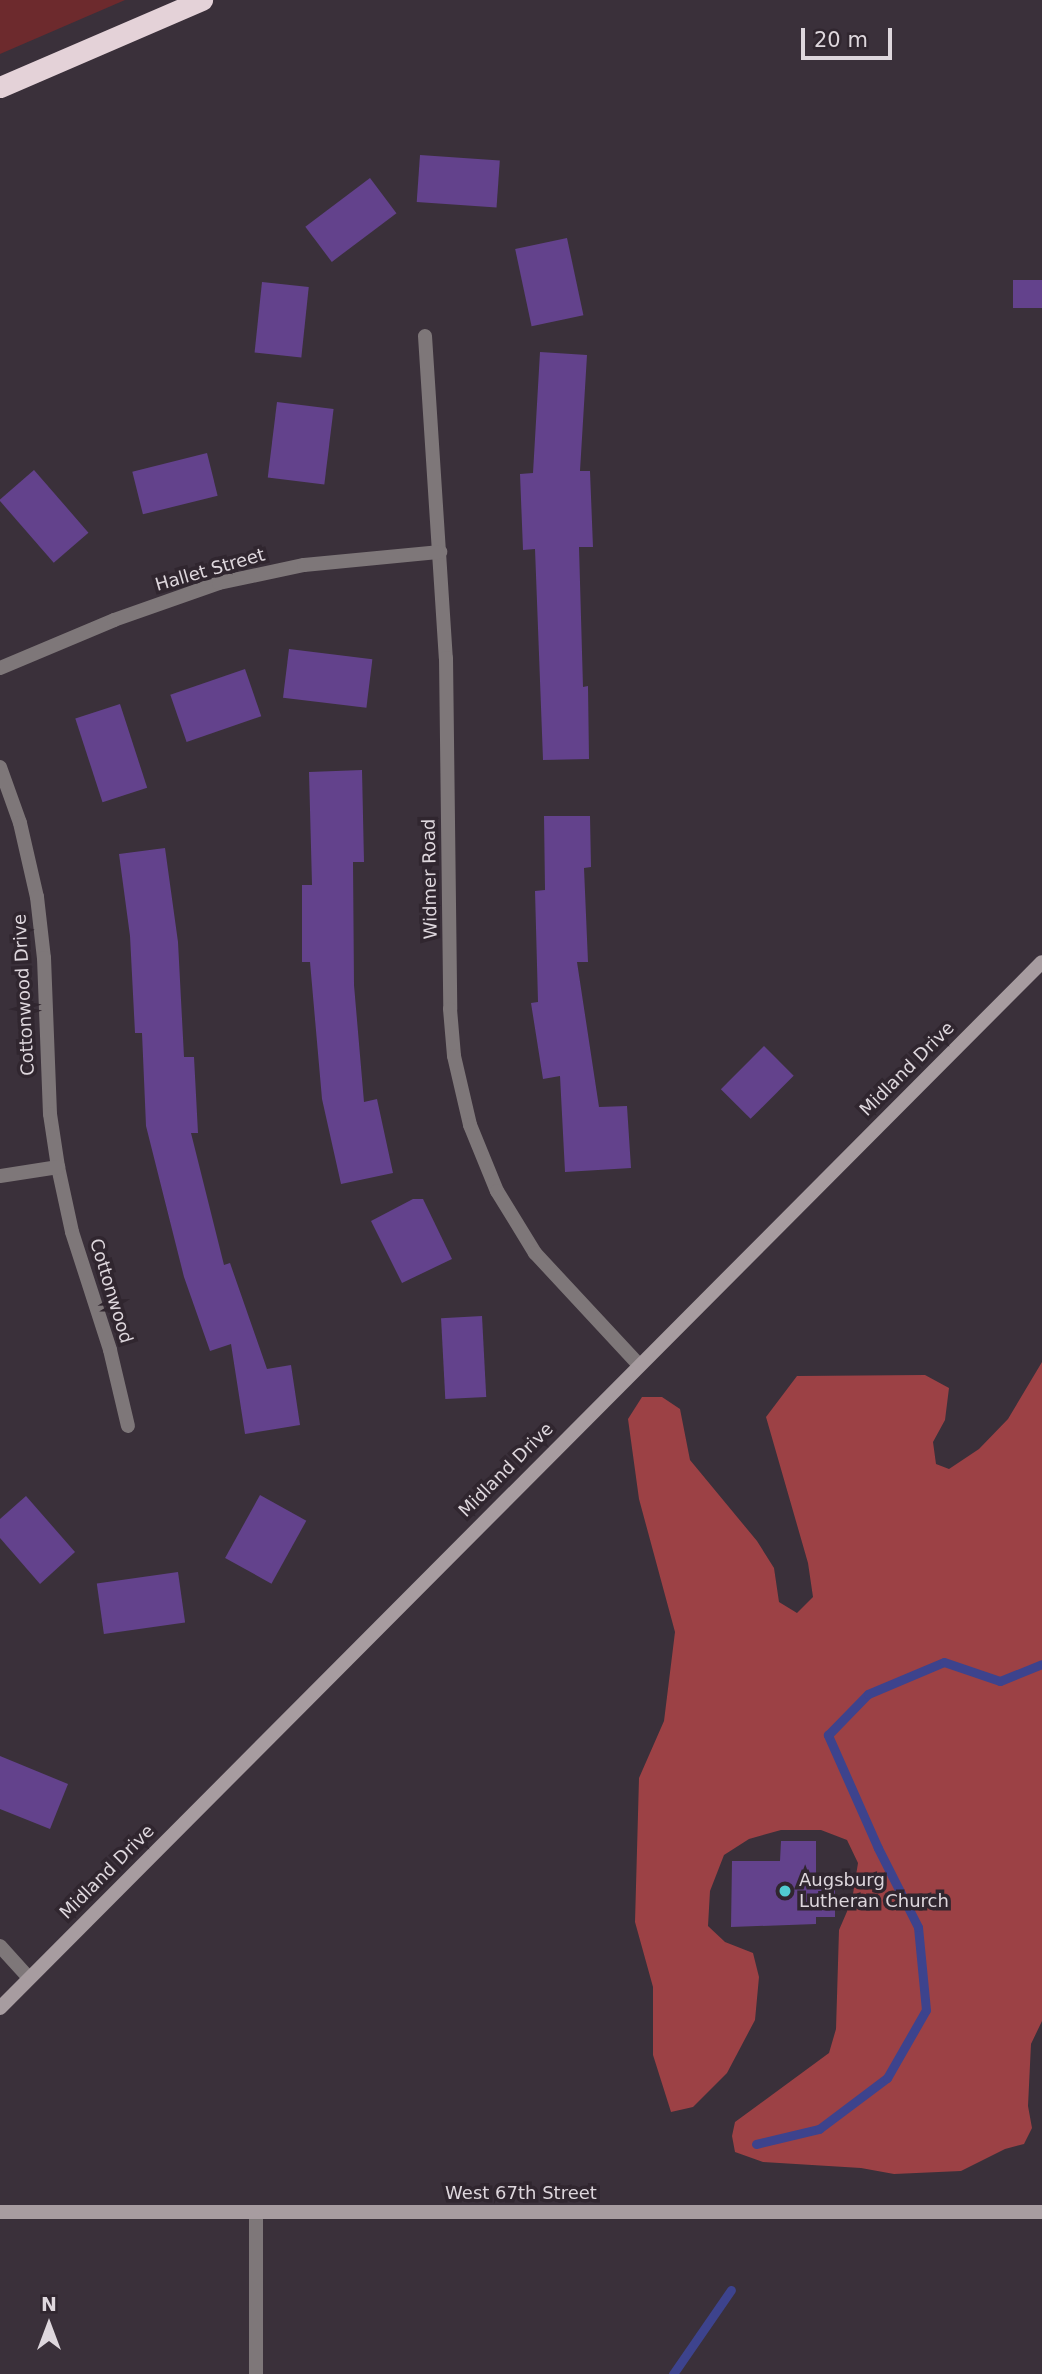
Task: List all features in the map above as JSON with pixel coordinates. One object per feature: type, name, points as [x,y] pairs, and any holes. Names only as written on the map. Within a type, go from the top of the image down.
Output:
[{"type":"highway","points":[[0,87],[202,0]]},
{"type":"street","name":"Widmer Road","points":[[425,336],[446,658],[450,1009],[454,1056],[470,1125],[497,1191],[535,1253],[638,1364]]},
{"type":"street","name":"Hallet Street","points":[[0,668],[114,620],[219,583],[304,565],[440,552]]},
{"type":"street","name":"Cottonwood Drive","points":[[0,767],[20,823],[37,897],[44,958],[50,1114],[58,1167]]},
{"type":"street","name":"Midland Drive","points":[[0,2008],[638,1364],[1042,962]]},
{"type":"street","points":[[0,1176],[58,1167]]},
{"type":"street","name":"Cottonwood","points":[[58,1167],[72,1232],[110,1350],[128,1426]]},
{"type":"street","points":[[0,1947],[29,1978]]},
{"type":"street","name":"West 67th Street","points":[[0,2212],[1042,2212]]},
{"type":"street","points":[[256,2212],[256,2374]]},
{"type":"shaded area","points":[[0,0],[125,0],[0,54]]},
{"type":"shaded area","points":[[1042,1362],[1042,2021],[1031,2044],[1028,2106],[1032,2128],[1024,2144],[1005,2149],[961,2171],[894,2174],[861,2168],[763,2162],[735,2152],[732,2136],[735,2122],[829,2053],[836,2029],[839,1930],[852,1900],[858,1863],[847,1840],[821,1830],[781,1830],[749,1839],[724,1855],[710,1891],[708,1926],[725,1942],[753,1953],[759,1977],[755,2020],[727,2073],[693,2107],[671,2112],[653,2055],[653,1987],[635,1922],[639,1778],[664,1721],[675,1632],[639,1499],[628,1419],[642,1397],[662,1397],[680,1409],[690,1460],[757,1541],[774,1568],[779,1602],[797,1613],[813,1597],[808,1563],[766,1417],[797,1376],[925,1375],[949,1388],[945,1420],[933,1442],[936,1464],[949,1469],[979,1449],[1008,1419]]},
{"type":"building","points":[[420,155],[500,161],[497,207],[417,202]]},
{"type":"building","points":[[370,178],[396,213],[332,262],[305,227]]},
{"type":"building","points":[[567,238],[583,315],[532,326],[515,249]]},
{"type":"building","points":[[1013,280],[1042,280],[1042,308],[1013,308]]},
{"type":"building","points":[[262,282],[309,287],[301,358],[255,353]]},
{"type":"building","points":[[540,352],[587,355],[580,471],[590,471],[593,547],[579,547],[583,687],[588,686],[589,759],[543,760],[535,549],[523,550],[520,474],[533,473]]},
{"type":"building","points":[[277,402],[334,409],[324,484],[268,477]]},
{"type":"building","points":[[207,453],[218,496],[143,514],[132,472]]},
{"type":"building","points":[[34,470],[88,533],[54,563],[0,501]]},
{"type":"building","points":[[289,649],[372,659],[366,708],[283,698]]},
{"type":"building","points":[[245,669],[261,716],[187,742],[170,695]]},
{"type":"building","points":[[120,704],[147,788],[102,802],[75,719]]},
{"type":"building","points":[[362,770],[364,862],[353,862],[354,985],[364,1102],[377,1099],[393,1173],[341,1184],[322,1099],[310,962],[302,962],[302,885],[312,885],[309,772]]},
{"type":"building","points":[[544,816],[590,816],[591,867],[584,868],[588,962],[577,962],[599,1107],[627,1106],[631,1168],[565,1172],[560,1076],[543,1079],[531,1003],[538,1002],[535,891],[545,890]]},
{"type":"building","points":[[165,848],[178,942],[184,1057],[194,1057],[198,1133],[191,1133],[224,1265],[230,1263],[267,1369],[291,1365],[300,1425],[245,1434],[231,1344],[210,1351],[184,1277],[146,1126],[142,1033],[135,1033],[130,936],[119,854]]},
{"type":"building","points":[[764,1046],[794,1076],[751,1119],[721,1089]]},
{"type":"building","points":[[413,1199],[423,1199],[452,1259],[402,1283],[371,1221]]},
{"type":"building","points":[[482,1316],[486,1397],[445,1399],[441,1318]]},
{"type":"building","points":[[260,1495],[306,1521],[271,1584],[225,1558]]},
{"type":"building","points":[[26,1496],[75,1552],[40,1584],[0,1538],[0,1519]]},
{"type":"building","points":[[178,1572],[185,1623],[104,1634],[97,1583]]},
{"type":"building","points":[[0,1756],[68,1784],[50,1829],[0,1809]]},
{"type":"building","name":"Augsburg Lutheran Church","points":[[781,1841],[816,1841],[816,1878],[835,1879],[835,1917],[816,1917],[816,1924],[731,1927],[732,1861],[780,1861]]},
{"type":"waterway","points":[[756,2144],[819,2129],[887,2078],[926,2010],[918,1927],[878,1848],[828,1735],[868,1694],[944,1662],[1000,1681],[1042,1664]]},
{"type":"waterway","points":[[673,2374],[731,2290]]},
{"type":"place","name":"Augsburg Lutheran Church","points":[[785,1891]]}]
